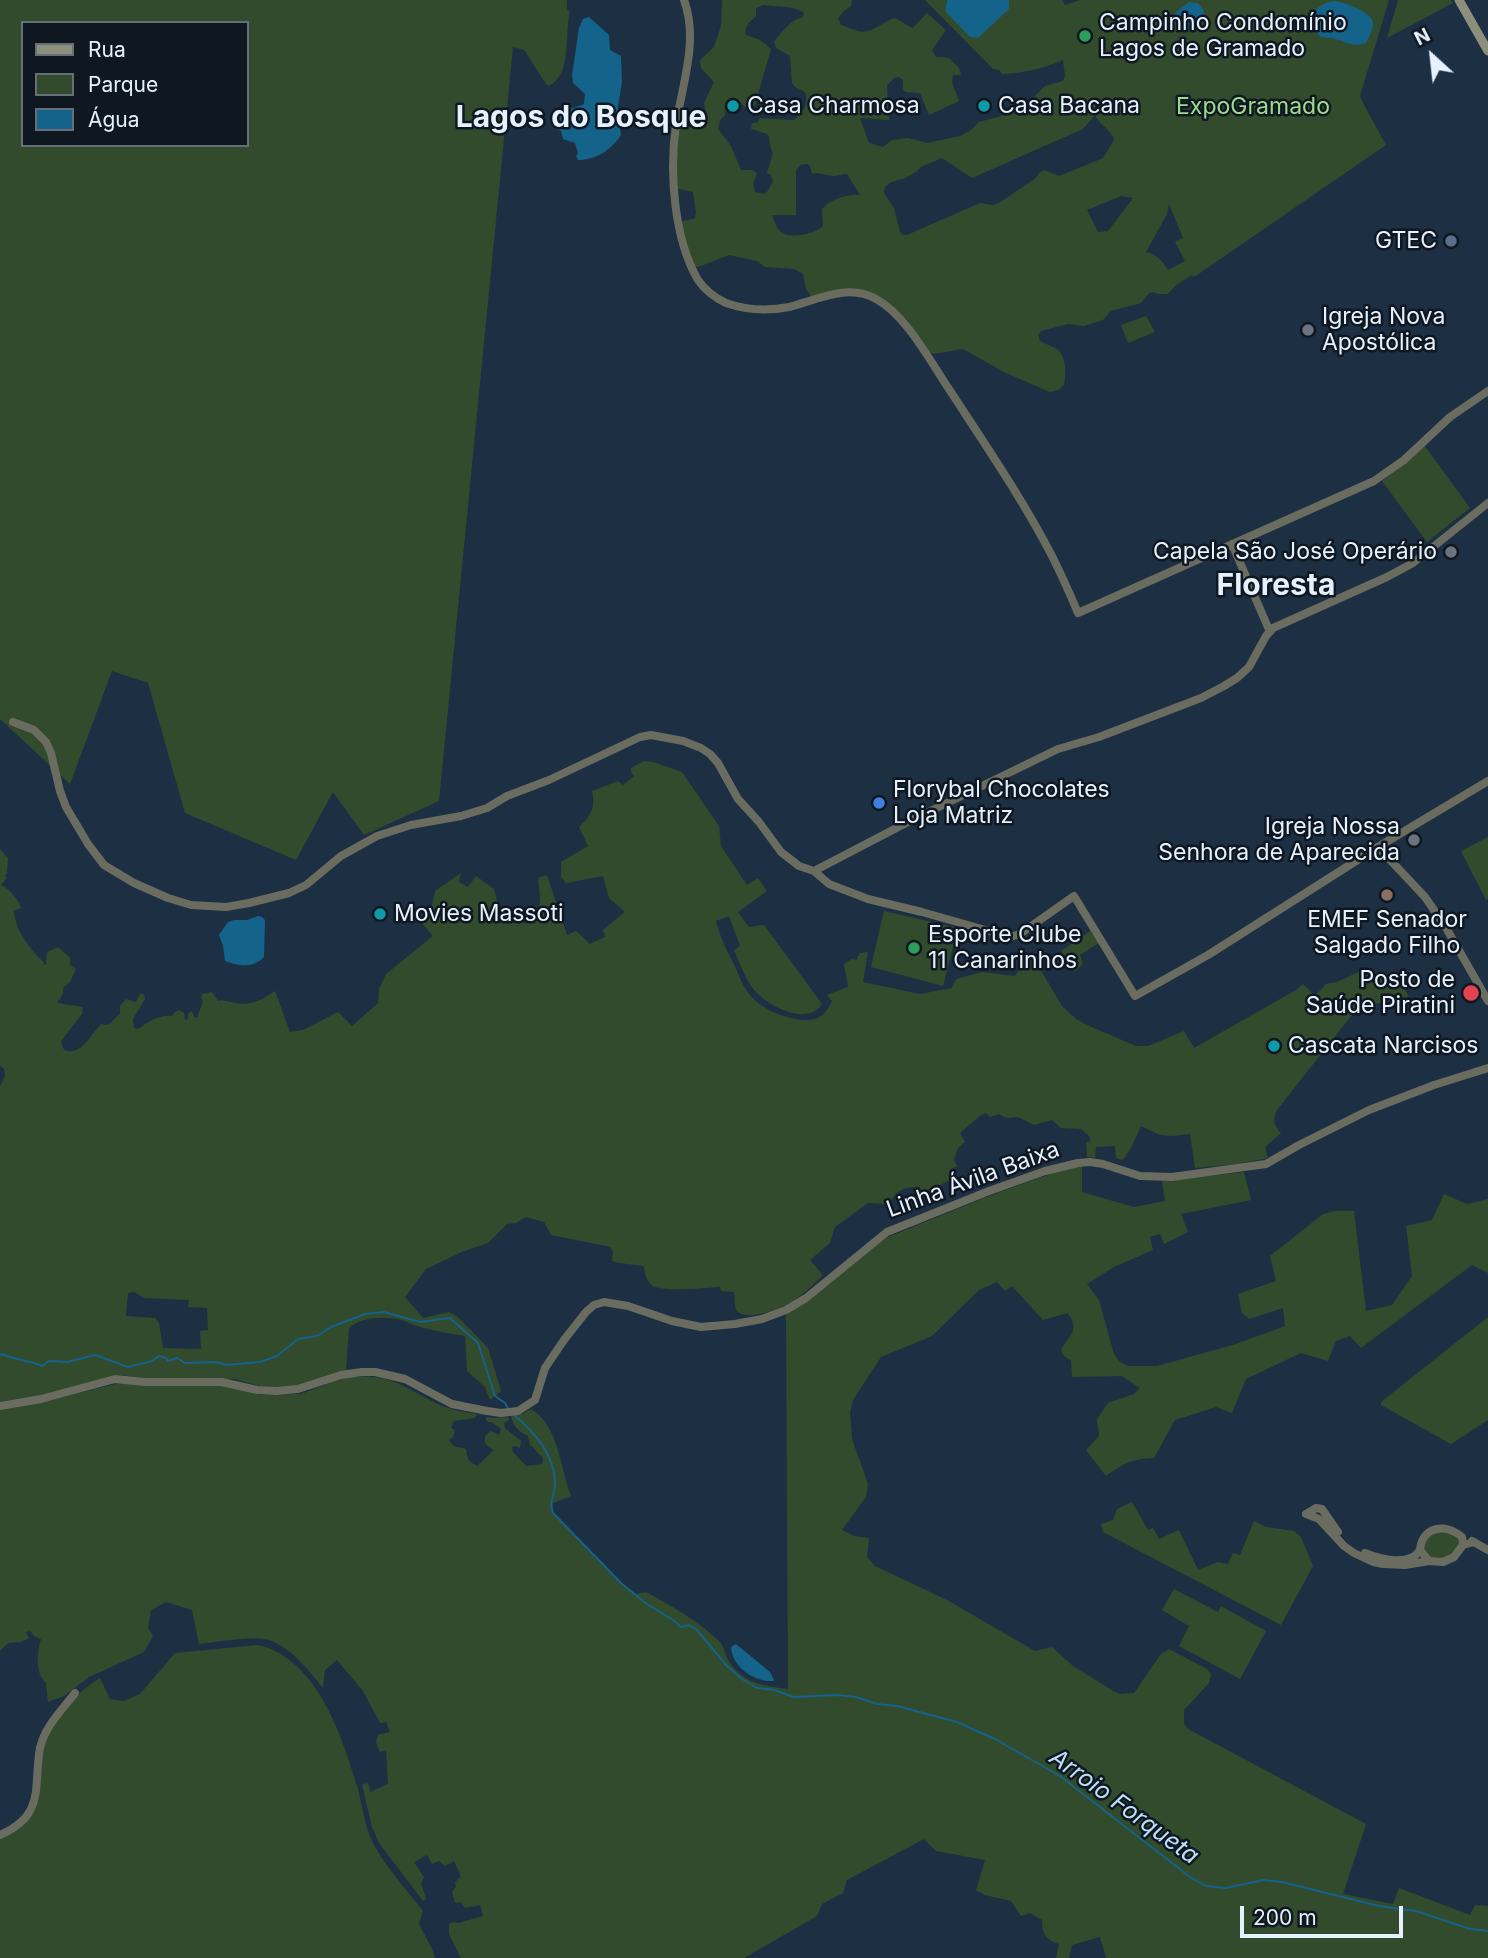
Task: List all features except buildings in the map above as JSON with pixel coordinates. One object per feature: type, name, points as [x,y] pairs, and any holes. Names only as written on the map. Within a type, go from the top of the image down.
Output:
[{"type":"main road","points":[[1459,0],[1488,51]]},
{"type":"street","points":[[684,0],[689,16],[690,45],[676,124],[673,167],[682,245],[699,281],[720,300],[743,308],[775,309],[849,292],[877,299],[888,308],[921,347],[994,459],[1051,555],[1078,613],[1384,476],[1450,417],[1488,391]]},
{"type":"street","points":[[814,872],[908,822],[1058,749],[1099,737],[1201,698],[1224,686],[1249,667],[1270,632],[1413,563],[1488,503]]},
{"type":"street","points":[[1231,544],[1270,632]]},
{"type":"street","points":[[13,722],[34,730],[46,742],[66,807],[104,865],[134,883],[168,898],[191,905],[226,907],[289,893],[306,885],[341,856],[377,836],[411,825],[487,808],[507,796],[640,737],[651,735],[683,741],[701,748],[718,763],[738,799],[781,852],[835,887],[858,896],[1006,937],[1020,934],[1074,895],[1135,996],[1208,955],[1488,781]]},
{"type":"street","points":[[1378,847],[1425,897],[1488,1001]]},
{"type":"street","name":"Linha Ávila Baixa","points":[[0,1406],[41,1399],[115,1379],[222,1382],[257,1390],[276,1391],[298,1389],[341,1375],[375,1372],[405,1379],[462,1407],[501,1413],[518,1411],[536,1400],[545,1368],[574,1327],[594,1305],[604,1301],[672,1321],[701,1326],[762,1319],[786,1310],[806,1298],[887,1232],[1045,1171],[1090,1162],[1140,1176],[1172,1177],[1266,1164],[1369,1110],[1488,1068]]},
{"type":"street","points":[[1463,1541],[1459,1553],[1443,1562],[1429,1561],[1393,1566],[1373,1562],[1343,1546],[1323,1522],[1306,1514],[1316,1508],[1322,1509],[1348,1542],[1381,1559],[1414,1558],[1425,1535],[1441,1528],[1452,1530],[1463,1541],[1474,1542],[1488,1550]]},
{"type":"street","points":[[1420,1550],[1429,1561]]},
{"type":"street","points":[[0,1835],[26,1818],[32,1808],[36,1799],[40,1748],[44,1736],[52,1721],[75,1693]]},
{"type":"green space","points":[[0,0],[567,0],[567,9],[570,12],[566,53],[556,81],[548,86],[524,50],[513,47],[439,801],[364,835],[333,792],[296,860],[185,813],[148,683],[112,671],[70,784],[0,719]]},
{"type":"green space","name":"ExpoGramado","points":[[722,0],[852,0],[851,6],[838,18],[841,25],[863,32],[895,18],[912,28],[927,13],[946,30],[932,50],[936,57],[950,59],[959,68],[961,75],[953,75],[952,82],[959,101],[929,115],[920,93],[906,92],[903,89],[903,80],[894,78],[887,85],[889,120],[860,118],[869,143],[883,147],[892,140],[908,138],[927,143],[960,136],[979,122],[998,117],[1028,103],[1045,86],[1063,81],[1065,76],[1063,60],[1033,70],[1002,74],[993,69],[925,0],[947,0],[945,11],[1009,9],[1009,0],[1062,0],[1065,5],[1080,0],[1389,0],[1360,96],[1386,145],[1200,273],[1176,285],[1168,294],[1149,293],[1141,303],[1111,311],[1103,320],[1084,326],[1068,324],[1041,331],[1038,335],[1040,341],[1060,352],[1065,366],[1064,385],[1050,392],[1006,373],[963,349],[934,354],[928,352],[896,315],[859,293],[813,300],[806,289],[803,274],[794,269],[765,267],[757,261],[729,255],[701,266],[690,265],[680,222],[695,218],[696,213],[693,192],[675,188],[678,116],[688,126],[706,126],[704,103],[714,82],[701,68],[700,60],[714,47],[721,26]],"holes":[[[763,5],[785,7],[804,13],[803,17],[783,30],[774,42],[776,48],[790,56],[792,83],[805,92],[805,107],[794,120],[760,118],[757,123],[752,123],[751,129],[768,135],[773,153],[767,173],[773,181],[763,194],[755,192],[753,184],[757,173],[741,170],[731,146],[718,129],[720,120],[725,115],[727,101],[746,107],[755,105],[771,49],[760,40],[746,35],[747,27],[756,16],[756,8]],[[1095,115],[1110,133],[1114,140],[1103,158],[1059,176],[1044,170],[999,203],[980,203],[907,235],[900,232],[894,208],[884,193],[885,187],[891,182],[903,179],[942,158],[972,178],[1083,129]],[[800,165],[810,166],[812,174],[847,174],[860,195],[850,195],[826,205],[822,209],[823,226],[819,229],[802,235],[789,235],[779,229],[772,215],[796,215],[796,170]],[[1121,196],[1133,198],[1108,231],[1098,232],[1087,210]],[[1169,204],[1183,238],[1175,242],[1185,261],[1168,270],[1159,258],[1146,252],[1167,214]]]},
{"type":"green space","points":[[1398,0],[1451,0],[1453,3],[1387,38]]},
{"type":"green space","points":[[1146,316],[1155,332],[1128,343],[1121,325]]},
{"type":"green space","points":[[1424,445],[1470,508],[1427,542],[1382,481]]},
{"type":"green space","points":[[644,761],[682,772],[719,826],[721,846],[747,885],[758,878],[767,891],[738,912],[749,927],[764,925],[822,1004],[815,1011],[807,1014],[788,1012],[760,996],[748,981],[734,950],[740,946],[729,916],[716,921],[724,944],[748,992],[767,1009],[788,1017],[808,1020],[821,1016],[832,1001],[827,995],[848,987],[844,964],[852,959],[856,960],[860,953],[868,952],[863,982],[920,994],[952,988],[956,979],[982,972],[1015,976],[1026,960],[1033,957],[1062,1006],[1076,1019],[1136,1046],[1148,1046],[1184,1031],[1194,1048],[1303,984],[1315,996],[1326,984],[1365,969],[1371,981],[1383,976],[1389,988],[1401,982],[1409,997],[1369,1005],[1351,1016],[1277,1110],[1274,1122],[1281,1133],[1265,1147],[1268,1158],[1195,1168],[1190,1134],[1160,1135],[1141,1126],[1123,1160],[1116,1158],[1115,1146],[1096,1147],[1095,1158],[1087,1157],[1086,1142],[1090,1142],[1090,1137],[1081,1129],[1061,1128],[1052,1120],[1034,1125],[1018,1117],[1006,1118],[999,1114],[990,1117],[986,1113],[960,1133],[965,1142],[958,1148],[954,1160],[957,1166],[952,1169],[956,1176],[919,1194],[916,1187],[903,1189],[889,1204],[868,1203],[835,1227],[830,1243],[810,1260],[823,1275],[793,1301],[763,1313],[740,1313],[735,1307],[734,1292],[721,1291],[720,1287],[675,1289],[653,1286],[646,1277],[644,1266],[612,1261],[611,1247],[551,1235],[544,1222],[526,1217],[516,1223],[507,1224],[488,1243],[426,1269],[405,1297],[423,1318],[449,1312],[459,1318],[488,1348],[501,1391],[490,1400],[485,1387],[467,1371],[465,1336],[402,1320],[382,1318],[360,1322],[349,1328],[346,1371],[300,1385],[284,1388],[260,1386],[234,1379],[119,1375],[42,1395],[0,1402],[0,1086],[5,1076],[4,1069],[0,1066],[0,849],[8,858],[7,878],[1,885],[20,905],[21,908],[13,911],[22,936],[44,965],[47,952],[58,947],[70,958],[70,965],[76,969],[57,1003],[83,1007],[82,1014],[61,1041],[64,1050],[80,1048],[101,1024],[109,1024],[120,1014],[120,1006],[126,999],[136,1002],[140,994],[144,994],[145,999],[133,1019],[134,1028],[138,1029],[159,1017],[172,1016],[179,1010],[184,1013],[185,1020],[191,1011],[197,1018],[203,1001],[202,994],[212,992],[218,1001],[242,1004],[260,1000],[275,991],[290,1032],[303,1030],[338,1012],[352,1026],[378,1003],[379,989],[386,974],[433,936],[421,922],[431,909],[435,891],[461,873],[459,882],[468,887],[476,876],[494,889],[501,916],[511,924],[519,918],[525,924],[536,915],[540,904],[538,878],[547,875],[567,935],[576,931],[590,944],[605,937],[603,930],[625,912],[609,898],[603,876],[566,883],[561,877],[561,862],[588,846],[579,827],[592,811],[592,791],[618,781],[623,785],[634,776],[631,768]],"holes":[[[134,1292],[144,1298],[189,1300],[188,1307],[207,1308],[208,1330],[200,1331],[201,1349],[163,1348],[159,1323],[155,1318],[126,1316],[128,1293]]]},
{"type":"green space","points":[[1488,837],[1488,899],[1486,900],[1461,851]]},
{"type":"green space","name":"Esporte Clube 11 Canarinhos","points":[[884,911],[958,928],[943,986],[871,967]]},
{"type":"green space","points":[[1090,931],[1099,943],[1080,955],[1083,964],[1074,972],[1061,951]]},
{"type":"green space","points":[[1082,1165],[1082,1192],[1134,1207],[1165,1201],[1162,1181],[1244,1172],[1251,1200],[1181,1214],[1188,1232],[1164,1244],[1160,1234],[1150,1237],[1153,1250],[1114,1267],[1087,1284],[1099,1300],[1114,1354],[1120,1362],[1128,1366],[1157,1366],[1236,1344],[1285,1326],[1283,1308],[1249,1319],[1242,1313],[1238,1294],[1276,1281],[1270,1256],[1323,1214],[1354,1211],[1366,1311],[1392,1305],[1412,1276],[1406,1226],[1432,1220],[1444,1194],[1467,1204],[1488,1199],[1488,1273],[1472,1265],[1361,1348],[1350,1336],[1336,1341],[1328,1361],[1301,1353],[1246,1379],[1232,1413],[1216,1407],[1175,1420],[1154,1458],[1128,1462],[1106,1476],[1086,1450],[1099,1436],[1097,1419],[1108,1403],[1134,1394],[1140,1388],[1122,1376],[1072,1377],[1071,1360],[1062,1352],[1073,1330],[1068,1313],[1043,1320],[1012,1286],[1005,1291],[997,1282],[979,1290],[932,1336],[881,1357],[853,1400],[850,1412],[852,1439],[868,1484],[866,1497],[842,1530],[854,1536],[869,1538],[867,1557],[875,1566],[947,1600],[1035,1651],[1052,1647],[1073,1666],[1120,1694],[1134,1693],[1161,1654],[1169,1649],[1207,1669],[1211,1674],[1209,1683],[1184,1710],[1184,1724],[1188,1729],[1366,1824],[1343,1894],[1393,1904],[1399,1888],[1470,1915],[1475,1905],[1488,1906],[1488,1958],[1106,1958],[1100,1937],[1072,1945],[1069,1958],[1056,1958],[1059,1944],[1046,1936],[1042,1920],[1030,1913],[1021,1916],[1011,1901],[976,1890],[985,1860],[936,1851],[924,1839],[847,1880],[843,1893],[822,1904],[817,1916],[744,1958],[461,1958],[449,1934],[449,1924],[483,1916],[480,1905],[465,1908],[461,1902],[455,1903],[452,1892],[456,1887],[455,1882],[461,1877],[454,1861],[445,1866],[439,1861],[432,1864],[427,1855],[414,1862],[424,1877],[421,1883],[426,1899],[423,1901],[379,1843],[372,1827],[362,1785],[367,1783],[370,1792],[388,1784],[386,1750],[380,1752],[376,1742],[378,1735],[390,1732],[386,1722],[380,1723],[363,1691],[337,1660],[325,1670],[323,1688],[298,1659],[274,1642],[250,1638],[199,1644],[192,1610],[166,1602],[151,1610],[148,1628],[153,1636],[144,1652],[89,1677],[64,1696],[48,1702],[46,1683],[40,1674],[38,1662],[41,1639],[30,1631],[26,1632],[29,1638],[8,1643],[0,1651],[0,1410],[119,1383],[156,1386],[219,1385],[261,1395],[300,1394],[339,1380],[367,1377],[391,1381],[449,1408],[477,1414],[475,1418],[454,1421],[451,1428],[455,1430],[449,1440],[454,1446],[466,1449],[469,1459],[477,1466],[494,1450],[485,1443],[485,1436],[491,1431],[499,1435],[501,1429],[488,1422],[486,1417],[508,1417],[509,1420],[504,1423],[505,1428],[521,1441],[520,1448],[512,1447],[513,1452],[526,1466],[542,1464],[542,1456],[530,1445],[528,1436],[516,1428],[511,1415],[522,1414],[531,1409],[540,1416],[553,1436],[571,1496],[551,1504],[553,1513],[622,1584],[636,1594],[646,1592],[710,1633],[720,1642],[730,1663],[742,1676],[763,1685],[788,1689],[786,1314],[805,1303],[886,1238],[994,1194]]},
{"type":"green space","points":[[1488,1317],[1488,1420],[1451,1444],[1381,1405],[1381,1402]]},
{"type":"green space","points":[[1132,1502],[1148,1530],[1153,1528],[1159,1539],[1179,1530],[1198,1570],[1218,1562],[1228,1564],[1233,1553],[1240,1555],[1254,1521],[1266,1527],[1294,1531],[1301,1537],[1313,1566],[1281,1625],[1103,1532],[1101,1524],[1113,1520],[1117,1509]]},
{"type":"green space","points":[[1441,1530],[1456,1536],[1459,1548],[1448,1558],[1433,1559],[1423,1550],[1426,1538]]},
{"type":"green space","points":[[1174,1589],[1218,1612],[1221,1606],[1266,1631],[1240,1679],[1179,1646],[1189,1626],[1162,1610]]},
{"type":"green space","points":[[258,1645],[279,1653],[297,1666],[324,1703],[352,1768],[374,1846],[423,1911],[419,1924],[435,1958],[0,1958],[0,1838],[24,1823],[37,1804],[47,1737],[65,1708],[100,1678],[110,1699],[124,1701],[140,1694],[175,1653]]},
{"type":"water","points":[[947,0],[1009,0],[1009,9],[978,38],[970,37],[945,11]]},
{"type":"water","points":[[1334,1],[1356,8],[1371,18],[1373,27],[1366,43],[1353,44],[1323,37],[1315,31],[1312,27],[1314,13],[1320,6]]},
{"type":"water","points":[[1189,2],[1198,3],[1204,11],[1204,20],[1182,32],[1175,23],[1175,13]]},
{"type":"water","points":[[589,17],[609,35],[610,50],[621,56],[622,82],[617,113],[621,135],[602,153],[578,160],[575,143],[563,139],[561,131],[555,129],[553,122],[560,113],[584,104],[585,94],[573,83],[572,75],[579,28],[583,19]]},
{"type":"water","points":[[258,916],[265,920],[264,957],[245,965],[225,961],[219,935],[228,922]]},
{"type":"water","points":[[736,1644],[770,1672],[774,1680],[766,1681],[745,1672],[732,1654],[731,1647]]},
{"type":"waterway","name":"Arroio Forqueta","points":[[0,1355],[42,1366],[49,1361],[68,1362],[95,1355],[128,1367],[152,1361],[159,1356],[168,1361],[177,1358],[185,1363],[217,1362],[226,1365],[260,1362],[277,1356],[298,1339],[317,1336],[331,1327],[365,1314],[384,1312],[420,1322],[450,1318],[478,1343],[495,1396],[505,1403],[509,1410]]},
{"type":"waterway","name":"Arroio Forqueta","points":[[513,1414],[529,1428],[548,1454],[555,1486],[553,1513],[622,1584],[681,1627],[689,1625],[696,1629],[727,1666],[757,1688],[794,1697],[856,1697],[957,1722],[995,1739],[1060,1776],[1190,1877],[1206,1886],[1226,1888],[1263,1880],[1282,1882],[1379,1906],[1416,1911],[1470,1929],[1488,1931]]},
{"type":"place","name":"Campinho Condomínio Lagos de Gramado","points":[[1085,36]]},
{"type":"place","name":"Casa Charmosa","points":[[733,106]]},
{"type":"place","name":"Casa Bacana","points":[[984,106]]},
{"type":"place","name":"GTEC","points":[[1451,241]]},
{"type":"place","name":"Igreja Nova Apostólica","points":[[1308,330]]},
{"type":"place","name":"Capela São José Operário","points":[[1451,552]]},
{"type":"place","name":"Florybal Chocolates Loja Matriz","points":[[879,803]]},
{"type":"place","name":"Igreja Nossa Senhora de Aparecida","points":[[1414,840]]},
{"type":"place","name":"EMEF Senador Salgado Filho","points":[[1387,895]]},
{"type":"place","name":"Movies Massoti","points":[[380,914]]},
{"type":"place","name":"Esporte Clube 11 Canarinhos","points":[[914,948]]},
{"type":"place","name":"Posto de Saúde Piratini","points":[[1471,993]]},
{"type":"place","name":"Cascata Narcisos","points":[[1274,1046]]},
{"type":"district","name":"Lagos do Bosque","points":[[581,118]]},
{"type":"district","name":"Floresta","points":[[1276,586]]}]
